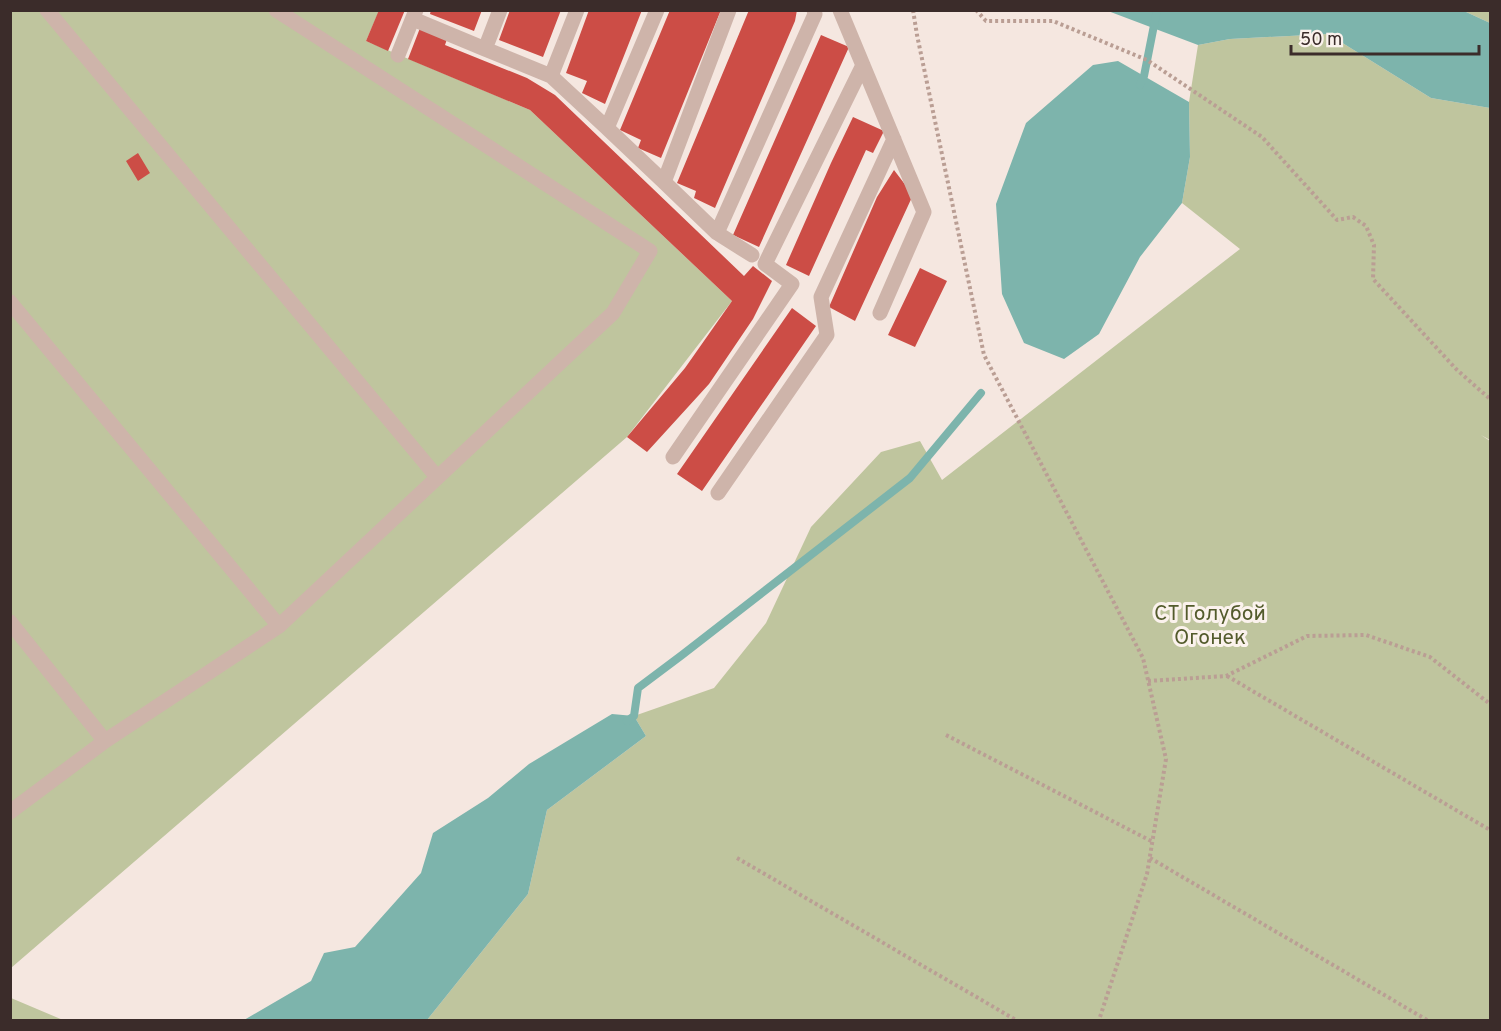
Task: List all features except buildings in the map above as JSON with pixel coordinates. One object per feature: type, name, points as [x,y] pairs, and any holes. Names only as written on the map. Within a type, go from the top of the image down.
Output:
[{"type":"lane","points":[[47,10],[437,477]]},
{"type":"lane","points":[[10,812],[105,741],[279,626],[613,313],[650,251],[276,10]]},
{"type":"lane","points":[[485,49],[500,10]]},
{"type":"lane","points":[[551,76],[577,10]]},
{"type":"lane","points":[[607,128],[657,10]]},
{"type":"lane","points":[[664,182],[729,10]]},
{"type":"lane","points":[[717,233],[815,14],[814,10]]},
{"type":"lane","points":[[840,10],[924,212],[880,313]]},
{"type":"lane","points":[[398,55],[415,15],[485,49],[551,76],[717,233],[752,255]]},
{"type":"lane","points":[[673,457],[792,284],[765,264],[863,65]]},
{"type":"lane","points":[[718,493],[827,335],[821,297],[894,139]]},
{"type":"lane","points":[[10,302],[279,626]]},
{"type":"lane","points":[[10,622],[105,741]]},
{"type":"path","points":[[913,10],[984,354],[1143,658],[1166,759],[1147,874],[1099,1020]]},
{"type":"path","points":[[976,10],[986,21],[1053,21],[1147,60],[1262,137],[1337,220],[1353,217],[1366,226],[1374,245],[1373,279],[1457,370],[1491,399]]},
{"type":"path","points":[[1148,681],[1226,676],[1307,636],[1366,634],[1430,657],[1491,704]]},
{"type":"path","points":[[1226,676],[1491,830]]},
{"type":"path","points":[[946,735],[1153,842]]},
{"type":"path","points":[[737,858],[1016,1020]]},
{"type":"path","points":[[1150,858],[1427,1020]]},
{"type":"green space","points":[[11,11],[379,11],[366,41],[530,110],[732,301],[627,437],[11,968]]},
{"type":"green space","points":[[1464,11],[1490,11],[1490,23]]},
{"type":"green space","name":"СТ Голубой Огонек","points":[[1328,34],[1431,98],[1490,108],[1490,440],[1481,435],[1490,441],[1490,1020],[427,1020],[528,894],[547,810],[646,736],[634,716],[714,688],[766,623],[811,527],[881,452],[920,441],[942,480],[1240,249],[1182,203],[1190,157],[1189,102],[1198,45],[1230,39]]},
{"type":"green space","points":[[11,998],[63,1020],[11,1020]]},
{"type":"water","points":[[1108,11],[1464,11],[1490,23],[1490,108],[1431,98],[1328,34],[1230,39],[1198,45]]},
{"type":"water","points":[[1118,61],[1189,102],[1190,157],[1182,203],[1140,257],[1099,334],[1064,359],[1024,343],[1002,294],[996,204],[1026,123],[1093,65]]},
{"type":"water","points":[[612,714],[634,716],[646,736],[547,810],[528,894],[427,1020],[244,1020],[311,981],[324,953],[355,947],[421,873],[433,833],[488,798],[529,764]]},
{"type":"waterway","points":[[1140,85],[1144,76],[1157,10]]},
{"type":"waterway","points":[[627,721],[634,716],[638,688],[910,478],[981,393]]}]
